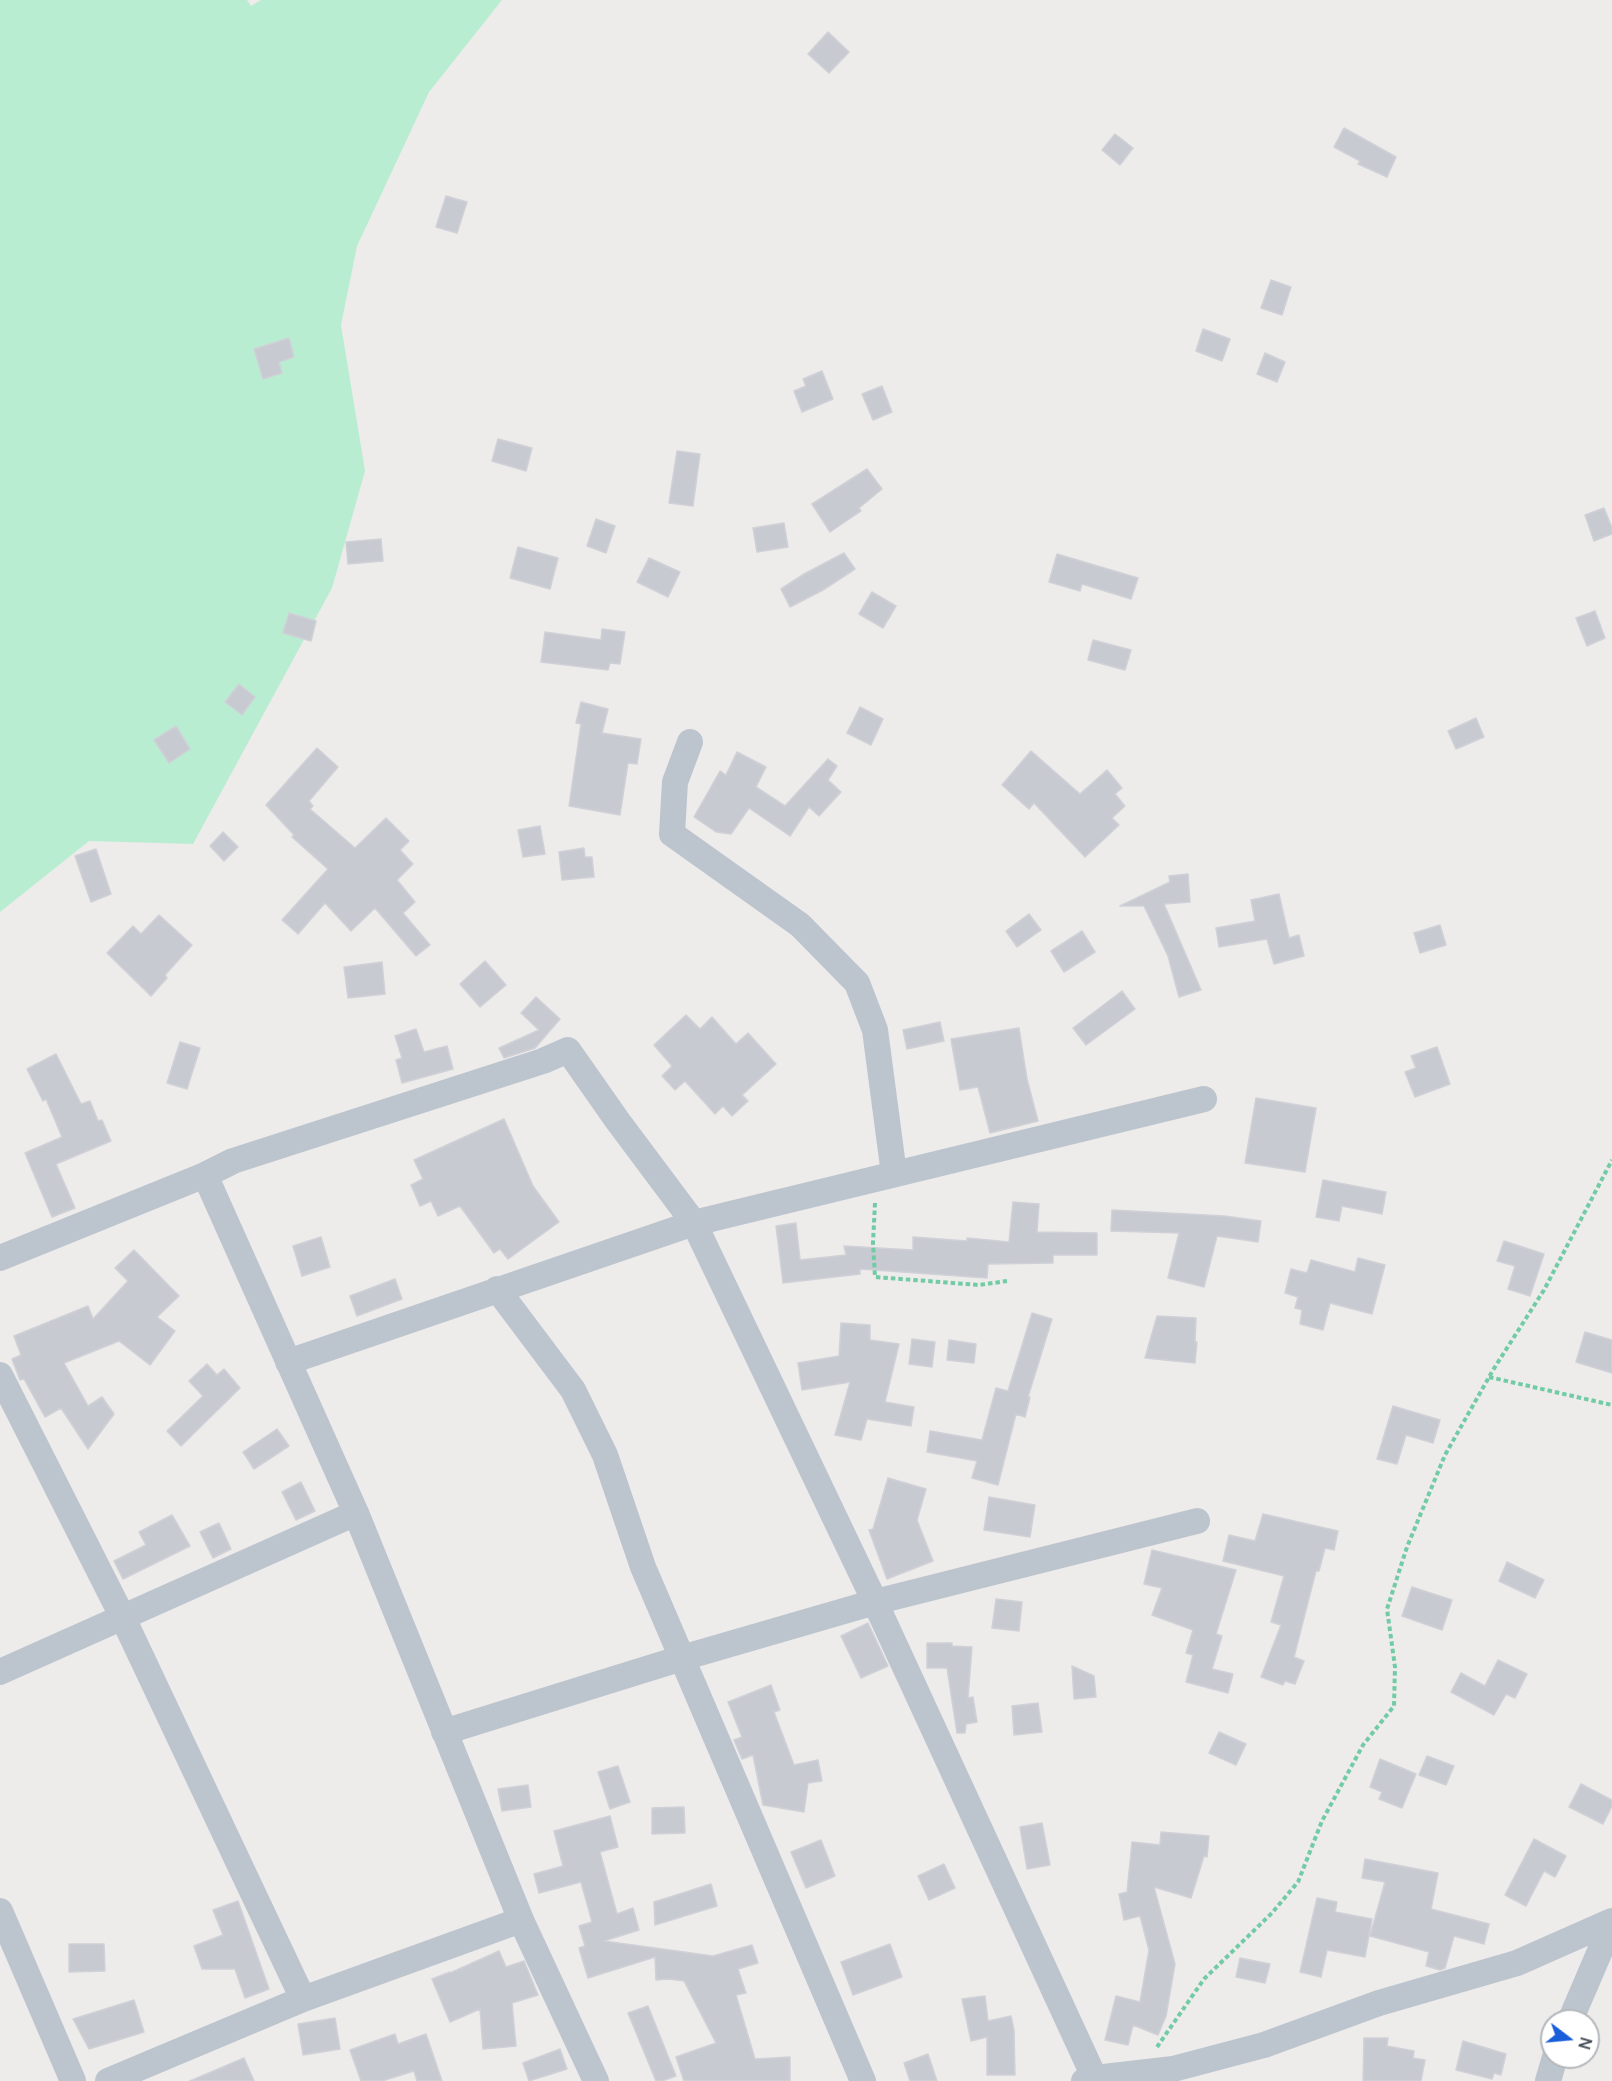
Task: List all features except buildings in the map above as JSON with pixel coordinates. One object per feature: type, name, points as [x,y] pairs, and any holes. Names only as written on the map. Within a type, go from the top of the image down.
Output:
[{"type":"street","points":[[690,742],[675,782],[672,834],[800,925],[857,983],[875,1030],[885,1176]]},
{"type":"street","points":[[0,1258],[205,1175],[233,1161],[568,1050],[617,1120],[694,1222],[875,1602],[1092,2080],[1173,2069],[1264,2045],[1379,2004],[1517,1963],[1612,1922]]},
{"type":"street","points":[[288,1362],[694,1222],[1204,1099]]},
{"type":"street","points":[[205,1175],[356,1513],[521,1920],[596,2081]]},
{"type":"street","points":[[497,1289],[573,1390],[605,1455],[643,1567],[863,2081]]},
{"type":"street","points":[[0,1375],[123,1618],[303,1999]]},
{"type":"street","points":[[0,1672],[356,1513]]},
{"type":"street","points":[[444,1732],[682,1658],[875,1602],[1197,1521]]},
{"type":"street","points":[[0,1911],[73,2081]]},
{"type":"street","points":[[108,2081],[303,1999],[521,1920]]},
{"type":"street","points":[[1575,2009],[1612,1922]]},
{"type":"path","points":[[1140,2072],[1204,1979],[1272,1913],[1298,1882],[1322,1821],[1363,1745],[1394,1706],[1395,1667],[1387,1609],[1407,1547],[1445,1455],[1489,1377],[1544,1290],[1612,1160]]},
{"type":"path","points":[[885,1176],[873,1243],[875,1277],[979,1285],[1008,1281]]},
{"type":"path","points":[[1489,1377],[1612,1405]]},
{"type":"green space","points":[[0,0],[247,0],[251,6],[261,0],[502,0],[429,92],[357,246],[341,325],[365,471],[332,588],[193,844],[89,841],[0,912]]}]
